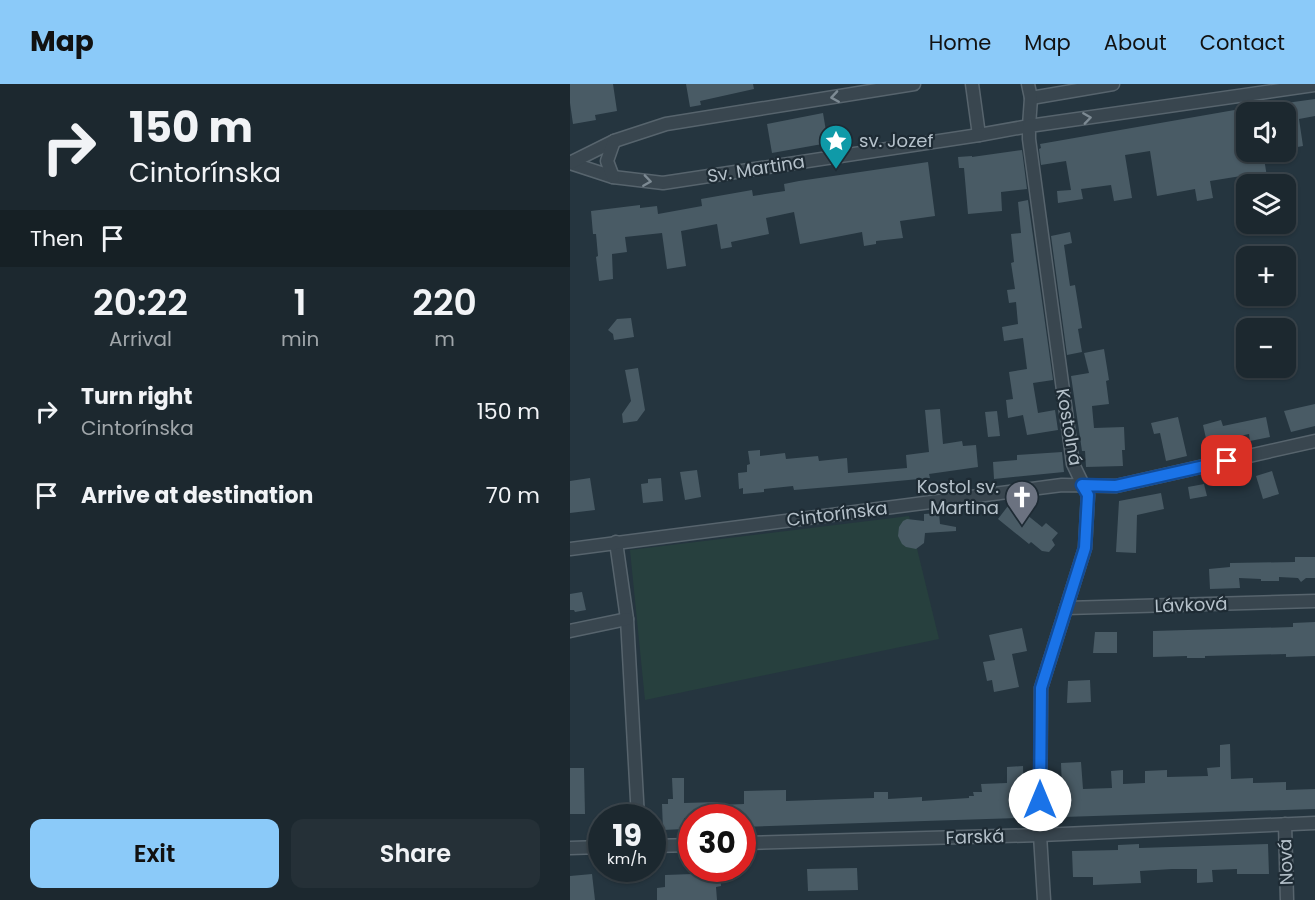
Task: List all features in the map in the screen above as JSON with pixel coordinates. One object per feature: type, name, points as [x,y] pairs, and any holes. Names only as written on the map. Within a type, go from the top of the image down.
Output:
[{"type":"street","name":"Sv. Martina","points":[[570,163],[614,141],[666,124],[914,84]]},
{"type":"street","points":[[972,84],[980,135]]},
{"type":"street","points":[[1028,84],[1031,98],[1029,126]]},
{"type":"street","points":[[1031,98],[1113,84]]},
{"type":"street","name":"Sv. Martina","points":[[570,163],[614,177],[663,183],[1029,126],[1315,85]]},
{"type":"street","name":"Kostolná","points":[[1029,126],[1030,150],[1073,464],[1088,495],[1085,548],[1041,688],[1040,835],[1044,900]]},
{"type":"street","points":[[614,141],[607,161],[614,177]]},
{"type":"street","name":"Cintorínska","points":[[570,549],[1062,485],[1116,486],[1315,441]]},
{"type":"street","points":[[616,542],[627,619],[637,804]]},
{"type":"street","name":"Lávková","points":[[1066,608],[1315,601]]},
{"type":"street","points":[[570,631],[627,619]]},
{"type":"street","name":"Farská","points":[[756,843],[1040,835],[1315,823]]},
{"type":"street","name":"Nová","points":[[1285,824],[1287,900]]},
{"type":"street","points":[[570,848],[588,847]]},
{"type":"green space","points":[[909,516],[939,639],[645,700],[630,550]]},
{"type":"building","points":[[570,84],[613,84],[617,111],[595,115],[596,120],[573,124]]},
{"type":"building","points":[[686,84],[753,84],[754,89],[700,101],[701,105],[690,107]]},
{"type":"building","points":[[1315,99],[1315,116],[1299,119],[1303,146],[1296,147],[1296,102],[1293,102]]},
{"type":"building","points":[[1236,110],[1236,162],[1265,162],[1267,174],[1236,174],[1236,177],[1210,181],[1213,198],[1197,201],[1195,189],[1157,196],[1150,151],[1125,155],[1132,198],[1114,201],[1111,185],[1081,189],[1083,199],[1058,203],[1057,191],[1071,190],[1066,161],[1041,165],[1040,144]]},
{"type":"building","points":[[823,113],[828,143],[772,153],[767,124]]},
{"type":"building","points":[[1022,150],[1027,189],[1001,192],[1002,211],[968,214],[964,168],[959,168],[958,157]]},
{"type":"building","points":[[928,162],[935,216],[900,221],[903,238],[876,241],[876,244],[864,246],[862,232],[800,244],[794,212],[766,218],[769,234],[731,242],[732,247],[721,249],[717,224],[681,231],[686,266],[667,269],[662,233],[625,237],[627,252],[612,254],[613,279],[599,281],[596,234],[593,234],[591,211],[640,205],[640,208],[657,206],[658,214],[702,206],[701,199],[752,190],[753,196],[785,191],[784,184]]},
{"type":"building","points":[[1028,200],[1053,380],[1033,383],[1038,413],[1055,410],[1058,430],[1027,435],[1023,415],[1008,418],[1006,400],[1013,399],[1009,372],[1027,369],[1023,338],[1004,341],[1002,327],[1018,324],[1016,302],[1009,303],[1007,290],[1015,289],[1011,263],[1014,262],[1011,234],[1021,233],[1018,202]]},
{"type":"building","points":[[1070,232],[1072,243],[1064,245],[1070,286],[1075,285],[1082,328],[1078,329],[1082,352],[1067,355],[1051,236]]},
{"type":"building","points":[[631,318],[634,337],[614,340],[613,334],[608,330],[617,319]]},
{"type":"building","points":[[1104,349],[1109,380],[1106,381],[1109,404],[1092,406],[1094,428],[1124,427],[1123,466],[1086,467],[1071,376],[1089,373],[1084,353]]},
{"type":"building","points":[[638,368],[645,410],[637,421],[623,423],[622,414],[631,401],[625,370]]},
{"type":"building","points":[[1315,404],[1315,426],[1291,432],[1284,411]]},
{"type":"building","points":[[940,409],[943,444],[962,441],[963,446],[976,445],[978,467],[929,474],[930,478],[865,484],[794,490],[793,486],[743,494],[743,488],[739,489],[738,473],[747,472],[747,465],[750,464],[748,451],[760,450],[760,456],[785,453],[786,459],[818,456],[819,461],[847,458],[848,473],[907,468],[906,455],[929,452],[925,410]]},
{"type":"building","points":[[997,411],[1000,436],[988,437],[985,412]]},
{"type":"building","points":[[1178,417],[1187,456],[1166,461],[1160,433],[1154,434],[1151,423]]},
{"type":"building","points":[[1266,417],[1270,437],[1250,441],[1249,434],[1226,439],[1228,447],[1209,452],[1203,425],[1221,420],[1223,426]]},
{"type":"building","points":[[1062,452],[1064,472],[994,479],[993,462],[1017,460],[1017,455]]},
{"type":"building","points":[[697,470],[701,497],[685,500],[680,472]]},
{"type":"building","points":[[1272,471],[1279,494],[1263,499],[1256,476]]},
{"type":"building","points":[[590,478],[595,510],[570,513],[570,481]]},
{"type":"building","points":[[661,478],[663,501],[643,503],[641,484],[648,483],[648,479]]},
{"type":"building","points":[[1204,484],[1207,496],[1190,499],[1188,487]]},
{"type":"building","points":[[1161,493],[1164,509],[1137,515],[1136,553],[1116,552],[1119,501]]},
{"type":"building","name":"Kostol sv. Martina","points":[[1011,502],[1042,527],[1046,523],[1058,533],[1052,540],[1055,545],[1049,552],[1042,551],[1031,542],[1029,544],[998,519]]},
{"type":"building","points":[[939,513],[940,524],[956,527],[956,531],[925,533],[924,543],[916,549],[902,544],[898,536],[899,527],[903,521],[907,519],[924,521],[924,514]]},
{"type":"building","points":[[1295,557],[1315,557],[1315,578],[1306,578],[1301,582],[1298,578],[1279,577],[1279,581],[1261,581],[1261,579],[1239,578],[1240,588],[1210,589],[1209,569],[1230,567],[1230,563],[1295,562]]},
{"type":"building","points":[[582,592],[586,610],[575,612],[570,610],[570,594]]},
{"type":"building","points":[[1315,622],[1315,656],[1286,657],[1286,654],[1205,656],[1205,658],[1153,657],[1153,631],[1293,627],[1293,623]]},
{"type":"building","points":[[1022,628],[1027,651],[1012,654],[1019,687],[994,692],[992,680],[987,681],[983,662],[995,660],[989,635]]},
{"type":"building","points":[[1095,632],[1117,632],[1117,653],[1093,653]]},
{"type":"building","points":[[1090,680],[1091,702],[1067,703],[1068,681]]},
{"type":"building","points":[[1230,744],[1231,779],[1253,778],[1253,783],[1286,782],[1286,790],[1315,789],[1315,809],[1063,817],[1061,763],[1081,762],[1083,789],[1112,788],[1111,771],[1123,770],[1123,784],[1145,783],[1145,771],[1167,770],[1167,777],[1208,776],[1207,768],[1220,767],[1220,745]]},
{"type":"building","points":[[1023,766],[1024,799],[1020,799],[1021,818],[756,827],[756,804],[744,804],[744,791],[786,790],[786,801],[874,798],[874,792],[888,792],[888,799],[922,797],[922,801],[969,798],[969,796],[974,796],[973,792],[982,792],[981,784],[1007,783],[1007,767]]},
{"type":"building","points":[[570,768],[584,768],[585,814],[570,814]]},
{"type":"building","points":[[672,778],[684,778],[684,803],[718,802],[718,804],[678,804],[678,829],[666,830],[666,804],[668,804],[668,799],[673,799]]},
{"type":"building","points":[[1139,844],[1139,848],[1268,844],[1269,874],[1237,874],[1237,869],[1212,870],[1213,882],[1197,883],[1197,869],[1140,871],[1141,883],[1093,885],[1093,877],[1073,877],[1072,851],[1118,850],[1118,845]]},
{"type":"building","points":[[857,868],[858,890],[808,891],[807,869]]},
{"type":"building","points":[[588,874],[588,882],[593,882],[595,900],[570,900],[570,876]]},
{"type":"building","points":[[666,875],[678,875],[678,882],[721,882],[721,886],[716,887],[717,900],[657,900],[657,888],[665,887]]},
{"type":"place","name":"sv. Jozef","points":[[836,170]]},
{"type":"place","name":"Kostol sv. Martina","points":[[1022,526]]},
{"type":"route","points":[[1040,800],[1041,688],[1085,548],[1088,495],[1082,485],[1116,486],[1227,461]]}]
